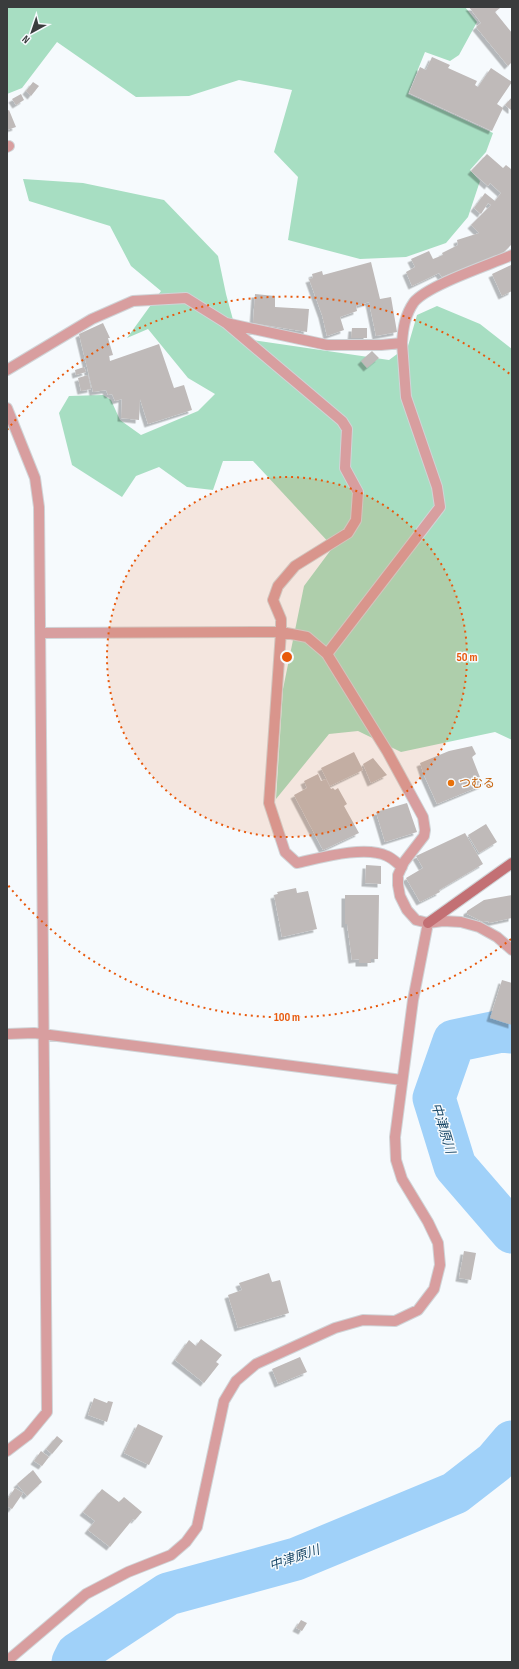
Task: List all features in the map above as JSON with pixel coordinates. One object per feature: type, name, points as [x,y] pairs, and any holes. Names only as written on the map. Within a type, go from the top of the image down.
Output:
[{"type":"street","points":[[326,654],[440,507],[437,487],[406,397],[402,343],[404,322],[414,302],[430,289],[512,255]]},
{"type":"street","points":[[7,370],[92,319],[133,302],[186,298],[226,323],[342,421],[347,429],[346,468],[358,492],[356,520],[348,533],[295,566],[278,586],[273,600],[281,619],[281,632],[269,803],[285,852],[298,863],[334,854],[370,852],[386,855],[402,867]]},
{"type":"street","points":[[226,323],[327,345],[381,345],[402,343]]},
{"type":"street","points":[[7,408],[34,478],[39,507],[47,1412],[28,1435],[7,1452]]},
{"type":"street","points":[[40,633],[281,632],[307,637],[326,654],[388,752],[423,817],[425,830],[424,836],[398,875],[400,896],[407,910],[416,920],[428,923],[443,921],[461,922],[479,927],[497,937],[512,950]]},
{"type":"street","points":[[7,1661],[86,1594],[128,1572],[172,1555],[186,1542],[197,1526],[224,1401],[236,1380],[256,1364],[335,1328],[363,1320],[395,1321],[418,1310],[434,1289],[440,1265],[438,1244],[428,1222],[402,1179],[396,1160],[396,1137],[402,1080],[413,1000],[428,923],[512,863]]},
{"type":"street","points":[[7,1034],[44,1035],[402,1080]]},
{"type":"green space","points":[[7,7],[465,7],[477,22],[459,55],[450,61],[425,52],[408,94],[493,133],[486,152],[470,170],[480,181],[468,217],[446,243],[406,257],[360,259],[288,240],[298,177],[274,152],[292,90],[239,80],[189,96],[136,97],[57,42],[22,88],[7,94]]},
{"type":"green space","points":[[23,179],[83,183],[164,200],[218,256],[226,294],[238,338],[389,360],[408,346],[417,315],[437,306],[480,324],[512,349],[512,740],[495,732],[401,752],[358,731],[329,734],[276,799],[283,689],[304,586],[333,547],[253,461],[223,461],[213,490],[187,487],[159,467],[136,476],[122,497],[72,465],[59,413],[69,396],[103,395],[111,400],[120,420],[141,435],[198,411],[215,394],[188,378],[148,329],[127,338],[161,291],[131,266],[110,226],[29,201]]},
{"type":"building","points":[[469,7],[500,8],[495,12],[512,33],[512,62],[508,66],[476,27],[481,23]]},
{"type":"building","points":[[432,57],[450,65],[448,68],[477,81],[475,85],[478,87],[491,68],[512,82],[497,104],[503,108],[492,131],[409,93],[420,67],[426,70]]},
{"type":"building","points":[[33,82],[39,86],[31,96],[26,91]]},
{"type":"building","points":[[21,94],[24,100],[16,105],[12,99]]},
{"type":"building","points":[[512,97],[512,110],[511,110],[505,105]]},
{"type":"building","points":[[9,110],[16,127],[7,130],[7,111]]},
{"type":"building","points":[[487,154],[503,168],[506,165],[511,169],[512,168],[512,244],[500,256],[454,275],[452,273],[442,277],[439,273],[412,286],[406,272],[415,267],[411,259],[429,251],[433,259],[443,255],[442,253],[458,245],[457,240],[479,233],[471,225],[491,205],[488,203],[481,214],[474,208],[485,193],[495,201],[501,193],[490,183],[488,186],[471,171]]},
{"type":"building","points":[[371,262],[380,299],[391,297],[397,332],[376,336],[369,302],[356,306],[357,311],[340,317],[344,330],[327,336],[322,315],[309,279],[313,278],[312,274],[322,271],[323,275]]},
{"type":"building","points":[[511,265],[512,291],[502,296],[492,274]]},
{"type":"building","points":[[255,294],[275,296],[275,307],[309,309],[307,332],[253,323]]},
{"type":"building","points":[[103,323],[110,338],[108,338],[113,355],[109,356],[110,361],[159,344],[174,388],[184,385],[192,410],[148,424],[140,399],[139,420],[121,418],[122,399],[115,401],[112,394],[108,395],[106,390],[93,392],[79,334]]},
{"type":"building","points":[[352,328],[367,328],[367,338],[351,338]]},
{"type":"building","points":[[372,351],[379,358],[367,368],[361,361]]},
{"type":"building","points":[[84,367],[86,372],[76,375],[75,370]]},
{"type":"building","points":[[88,375],[91,389],[81,391],[78,378]]},
{"type":"building","points":[[472,746],[476,754],[472,757],[483,785],[437,804],[420,763],[449,751]]},
{"type":"building","points":[[354,752],[363,770],[330,786],[321,768]]},
{"type":"building","points":[[373,758],[387,775],[371,783],[363,764]]},
{"type":"building","points":[[318,774],[321,781],[326,779],[331,789],[333,788],[335,790],[338,788],[347,804],[344,806],[359,833],[323,850],[294,795],[307,788],[304,781]]},
{"type":"building","points":[[407,803],[417,832],[385,842],[376,812]]},
{"type":"building","points":[[486,824],[497,842],[479,853],[468,835]]},
{"type":"building","points":[[465,833],[483,864],[439,890],[440,892],[420,902],[406,878],[423,868],[416,856]]},
{"type":"building","points":[[366,865],[381,866],[381,884],[365,883]]},
{"type":"building","points":[[296,888],[297,893],[308,891],[317,929],[282,937],[274,895],[278,894],[277,892]]},
{"type":"building","points":[[345,895],[379,895],[378,959],[371,959],[371,963],[359,963],[359,959],[352,960],[347,924],[345,924]]},
{"type":"building","points":[[512,895],[512,918],[489,923],[488,921],[483,922],[467,914],[467,911],[484,900]]},
{"type":"building","points":[[502,980],[512,983],[512,1025],[490,1018]]},
{"type":"building","points":[[464,1251],[476,1253],[471,1280],[459,1278]]},
{"type":"building","points":[[269,1273],[272,1282],[280,1280],[289,1313],[238,1328],[228,1295],[242,1290],[239,1283]]},
{"type":"building","points":[[201,1339],[222,1355],[216,1362],[219,1364],[204,1383],[175,1360],[189,1340],[196,1346]]},
{"type":"building","points":[[300,1357],[307,1372],[278,1384],[272,1369]]},
{"type":"building","points":[[94,1398],[107,1403],[108,1401],[113,1402],[107,1422],[88,1415]]},
{"type":"building","points":[[138,1424],[163,1436],[149,1465],[124,1453]]},
{"type":"building","points":[[57,1436],[63,1441],[52,1454],[46,1449]]},
{"type":"building","points":[[41,1451],[49,1457],[42,1466],[34,1461]]},
{"type":"building","points":[[33,1470],[42,1482],[27,1496],[17,1484]]},
{"type":"building","points":[[15,1488],[23,1493],[12,1509],[7,1506],[7,1500]]},
{"type":"building","points":[[102,1489],[119,1502],[124,1497],[142,1512],[135,1520],[133,1519],[110,1547],[88,1530],[95,1521],[83,1512]]},
{"type":"building","points":[[301,1620],[307,1623],[302,1631],[296,1628]]},
{"type":"waterway","name":"中津原川","points":[[512,1032],[502,1031],[454,1041],[434,1098],[455,1166],[512,1232]]},
{"type":"waterway","name":"中津原川","points":[[73,1662],[77,1654],[168,1594],[296,1559],[455,1493],[495,1462],[512,1442]]},
{"type":"place","name":"つむる","points":[[451,783]]}]
